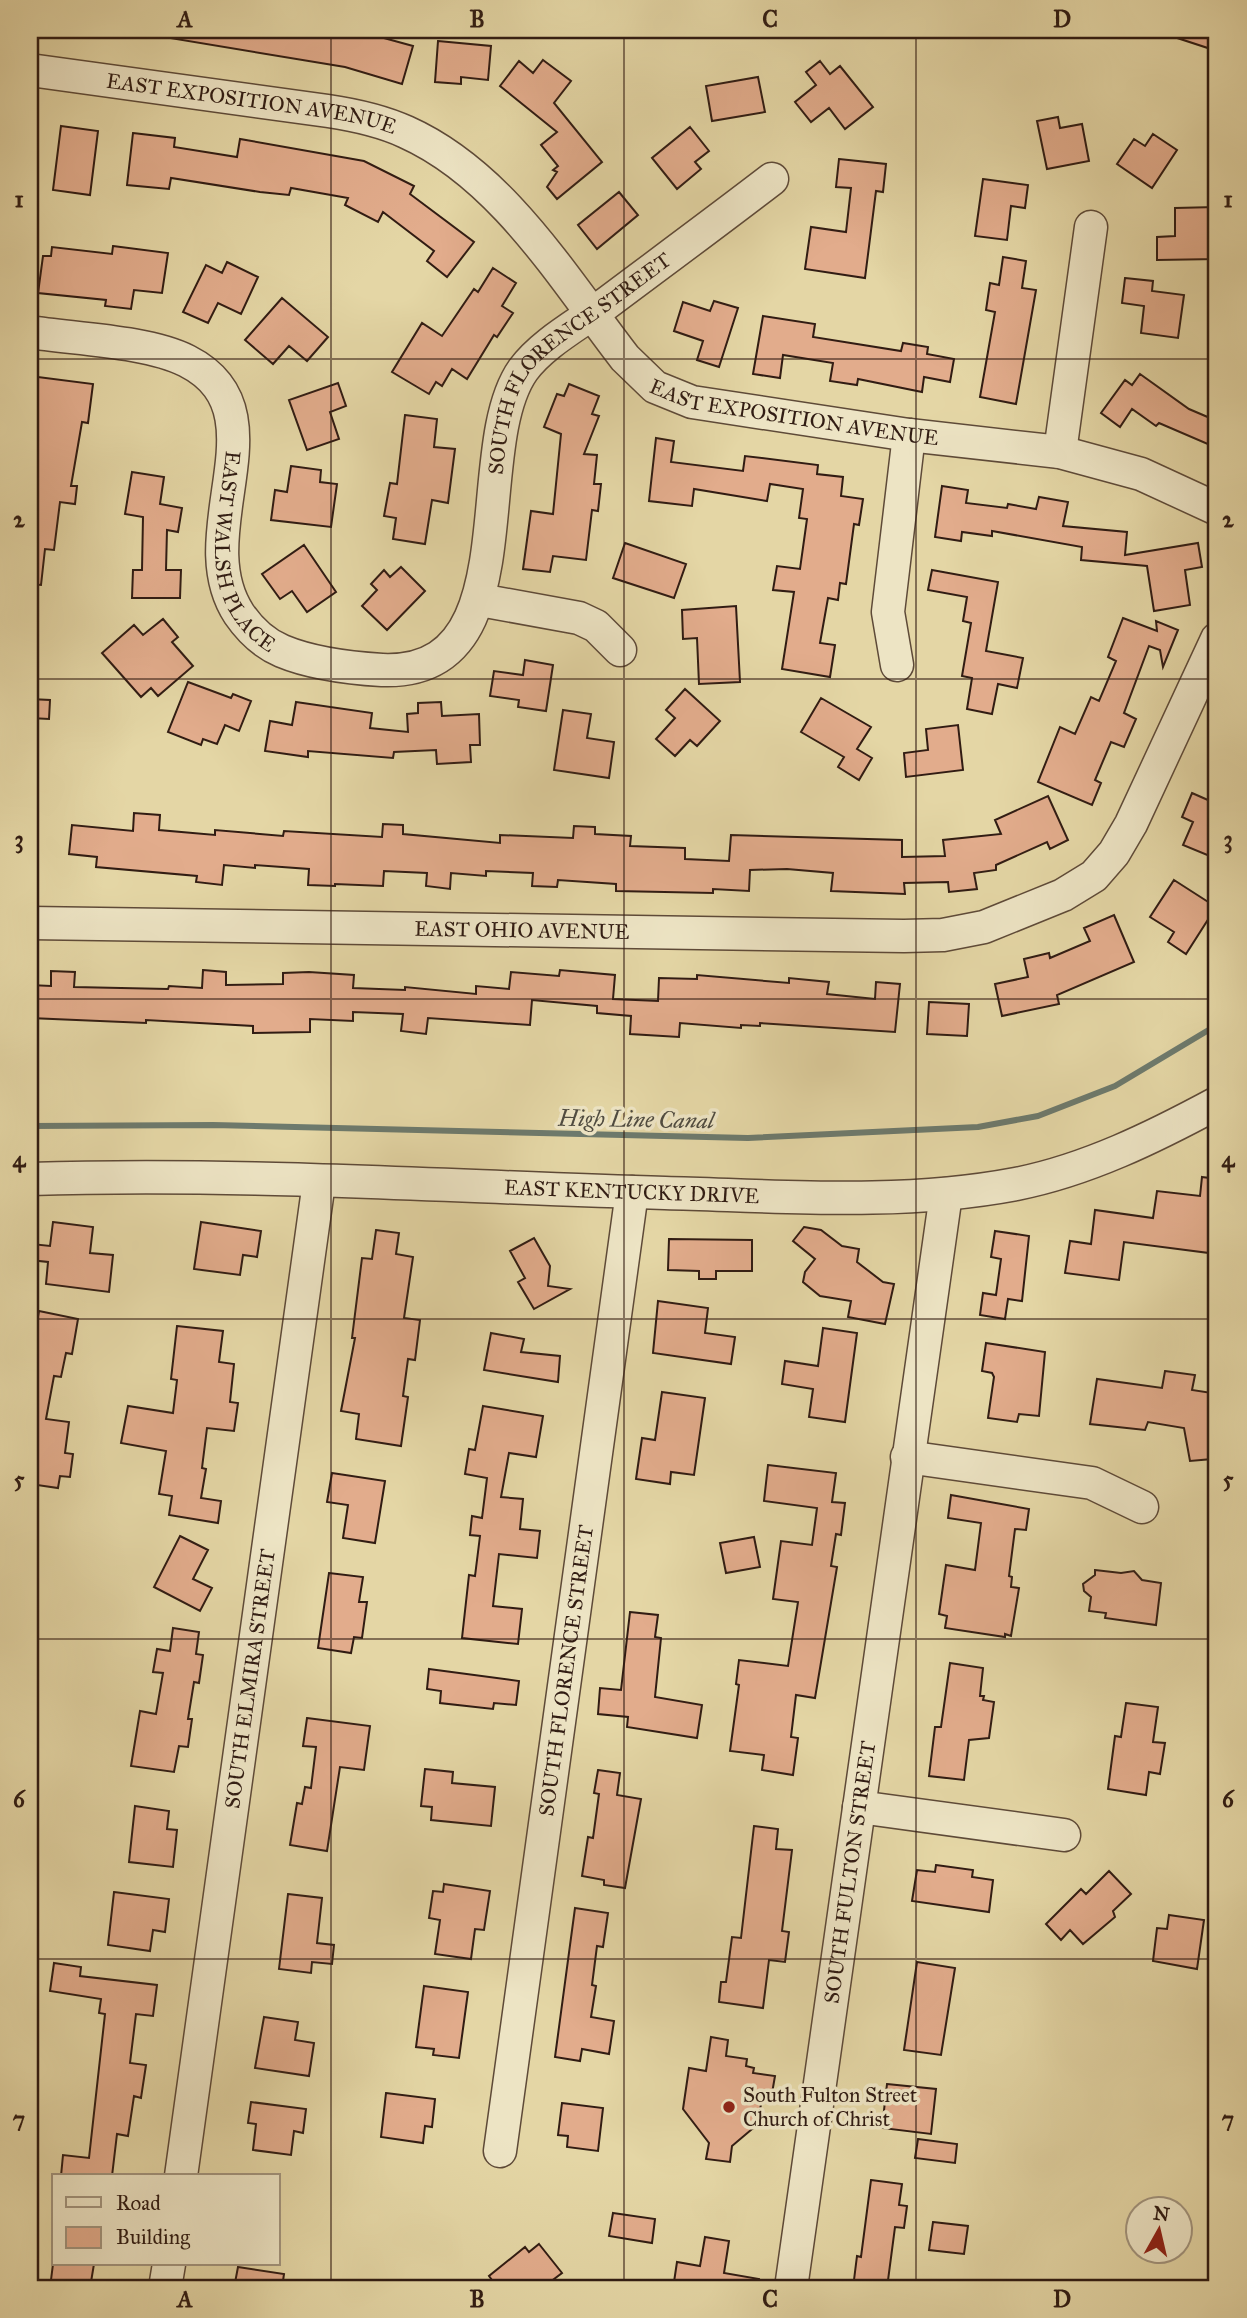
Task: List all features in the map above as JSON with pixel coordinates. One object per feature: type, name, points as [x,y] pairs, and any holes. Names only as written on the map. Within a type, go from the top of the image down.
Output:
[{"type":"street","name":"EAST EXPOSITION AVENUE","points":[[30,72],[359,117],[469,155],[637,372],[672,396],[709,405],[909,435],[1060,452],[1141,474],[1217,509]]},
{"type":"street","name":"SOUTH FLORENCE STREET","points":[[480,600],[502,428],[512,391],[530,363],[772,179]]},
{"type":"street","points":[[1060,452],[1091,227]]},
{"type":"street","name":"EAST WALSH PLACE","points":[[30,332],[169,355],[199,368],[220,391],[230,413],[235,434],[221,539],[222,571],[233,605],[254,633],[267,643],[298,657],[334,664],[390,670],[418,666],[434,659],[456,641],[470,623],[480,600]]},
{"type":"street","points":[[897,665],[888,612],[909,435]]},
{"type":"street","points":[[480,600],[579,618],[596,626],[620,650]]},
{"type":"street","name":"EAST OHIO AVENUE","points":[[30,923],[904,936],[964,932],[1011,918],[1087,881],[1114,853],[1143,801],[1217,639]]},
{"type":"street","name":"EAST KENTUCKY DRIVE","points":[[30,1179],[319,1182],[871,1198],[946,1194],[1018,1184],[1099,1160],[1217,1103]]},
{"type":"street","name":"SOUTH ELMIRA STREET","points":[[181,2174],[319,1182]]},
{"type":"street","name":"SOUTH FLORENCE STREET","points":[[500,2151],[632,1192]]},
{"type":"street","name":"SOUTH FULTON STREET","points":[[791,2288],[946,1194]]},
{"type":"street","points":[[907,1457],[1092,1483],[1142,1507]]},
{"type":"street","points":[[859,1807],[1064,1835]]},
{"type":"street","points":[[165,2288],[169,2266]]},
{"type":"building","points":[[171,30],[308,30],[361,37],[362,32],[413,46],[402,84],[345,67],[170,38]]},
{"type":"building","points":[[1163,30],[1217,30],[1217,51],[1162,33]]},
{"type":"building","points":[[438,41],[491,46],[488,80],[461,77],[461,84],[435,82]]},
{"type":"building","points":[[543,60],[571,81],[554,103],[602,162],[557,199],[547,187],[557,172],[553,170],[558,166],[541,145],[557,132],[500,86],[519,61],[533,73]]},
{"type":"building","points":[[820,61],[830,74],[840,66],[873,107],[845,129],[829,108],[811,122],[795,102],[816,85],[806,72]]},
{"type":"building","points":[[758,77],[765,112],[712,121],[706,86]]},
{"type":"building","points":[[1058,117],[1060,128],[1082,124],[1089,161],[1047,169],[1037,121]]},
{"type":"building","points":[[61,126],[98,131],[90,195],[53,190]]},
{"type":"building","points":[[690,127],[709,151],[695,162],[701,169],[677,189],[652,158]]},
{"type":"building","points":[[133,133],[175,138],[174,147],[237,157],[240,139],[364,161],[414,186],[410,194],[474,242],[447,277],[427,261],[434,251],[383,212],[378,222],[345,205],[348,198],[291,188],[289,195],[260,192],[171,178],[169,189],[127,185]]},
{"type":"building","points":[[1153,134],[1177,150],[1152,188],[1117,164],[1134,139],[1145,146]]},
{"type":"building","points":[[839,159],[886,164],[883,192],[876,191],[865,278],[805,269],[811,227],[846,232],[851,188],[836,187]]},
{"type":"building","points":[[983,179],[1028,185],[1025,208],[1011,206],[1007,240],[975,236]]},
{"type":"building","points":[[619,192],[638,215],[597,249],[578,225]]},
{"type":"building","points":[[1216,207],[1217,259],[1157,260],[1157,237],[1175,236],[1175,208]]},
{"type":"building","points":[[113,246],[168,253],[162,293],[134,290],[131,309],[105,306],[106,300],[38,293],[43,256],[51,256],[52,247],[112,254]]},
{"type":"building","points":[[1003,257],[1026,261],[1022,288],[1036,290],[1016,404],[980,397],[995,312],[986,310],[990,283],[999,285]]},
{"type":"building","points":[[227,262],[258,277],[241,314],[218,303],[208,323],[183,312],[206,265],[222,273]]},
{"type":"building","points":[[493,268],[516,283],[502,306],[513,313],[497,337],[494,335],[467,379],[452,369],[442,386],[436,382],[429,394],[392,372],[422,323],[442,336],[474,289],[478,292]]},
{"type":"building","points":[[1125,278],[1153,281],[1152,291],[1184,295],[1178,338],[1141,333],[1144,306],[1122,303]]},
{"type":"building","points":[[282,298],[328,337],[307,361],[289,346],[273,364],[245,340]]},
{"type":"building","points":[[714,301],[738,308],[719,367],[697,360],[703,341],[674,331],[683,302],[710,311]]},
{"type":"building","points":[[763,316],[815,324],[813,337],[901,351],[903,343],[928,347],[927,354],[954,359],[950,382],[924,377],[922,392],[858,379],[857,385],[830,381],[833,363],[783,355],[780,378],[753,374]]},
{"type":"building","points":[[1140,374],[1189,409],[1217,421],[1217,448],[1159,423],[1156,426],[1132,409],[1120,427],[1101,413],[1125,380],[1132,385]]},
{"type":"building","points":[[30,376],[93,384],[88,423],[82,422],[71,486],[77,486],[75,504],[60,502],[54,550],[45,549],[41,585],[30,584],[30,509],[36,469],[30,468]]},
{"type":"building","points":[[338,383],[346,406],[330,412],[339,439],[307,450],[289,400]]},
{"type":"building","points":[[569,384],[599,396],[592,414],[599,416],[584,454],[597,455],[594,484],[601,484],[598,511],[592,510],[586,560],[553,556],[550,572],[523,569],[531,511],[553,514],[561,434],[544,427],[557,394],[564,396]]},
{"type":"building","points":[[405,415],[437,419],[434,447],[455,449],[448,503],[432,500],[425,544],[393,539],[396,518],[384,516],[390,483],[397,484]]},
{"type":"building","points":[[656,438],[674,441],[671,462],[743,471],[745,456],[818,465],[817,474],[843,477],[841,496],[863,499],[859,525],[854,524],[846,584],[840,583],[838,600],[828,598],[820,643],[835,645],[830,677],[782,669],[794,592],[773,590],[777,566],[800,569],[807,519],[799,518],[803,489],[770,484],[767,501],[694,489],[692,506],[649,501]]},
{"type":"building","points":[[291,466],[321,470],[320,482],[337,484],[331,527],[271,520],[275,490],[287,492]]},
{"type":"building","points":[[132,472],[164,477],[160,504],[182,508],[178,532],[167,530],[166,570],[181,570],[180,598],[132,598],[133,570],[142,570],[143,517],[125,514]]},
{"type":"building","points":[[942,486],[968,490],[966,503],[1007,508],[1008,504],[1036,509],[1039,497],[1068,502],[1063,526],[1127,532],[1125,555],[1198,543],[1202,567],[1185,570],[1190,605],[1154,611],[1147,566],[1081,560],[1082,547],[992,531],[992,536],[962,532],[961,541],[935,537]]},
{"type":"building","points":[[625,543],[686,564],[674,598],[613,578]]},
{"type":"building","points":[[304,545],[336,592],[307,612],[292,591],[280,599],[262,574]]},
{"type":"building","points":[[401,567],[425,591],[387,630],[362,606],[377,590],[371,584],[384,570],[390,577]]},
{"type":"building","points":[[932,570],[998,582],[986,651],[1023,658],[1017,688],[998,684],[992,714],[967,709],[972,678],[962,676],[971,623],[963,621],[967,597],[928,590]]},
{"type":"building","points":[[736,606],[740,682],[699,684],[697,638],[683,639],[682,610]]},
{"type":"building","points":[[1123,618],[1157,631],[1156,621],[1178,630],[1163,667],[1160,650],[1149,646],[1124,713],[1136,719],[1124,747],[1111,742],[1095,780],[1101,783],[1092,805],[1038,782],[1060,727],[1075,734],[1091,697],[1099,701],[1116,661],[1108,657]]},
{"type":"building","points":[[163,619],[178,637],[172,642],[193,666],[158,696],[151,688],[141,697],[102,653],[134,625],[143,635]]},
{"type":"building","points":[[525,660],[553,665],[546,711],[518,707],[519,700],[490,696],[494,671],[523,675]]},
{"type":"building","points":[[188,682],[231,698],[233,694],[251,701],[239,731],[225,725],[217,744],[203,739],[201,745],[168,732]]},
{"type":"building","points":[[685,689],[720,721],[697,746],[690,740],[675,756],[656,739],[675,718],[666,710]]},
{"type":"building","points":[[821,698],[871,727],[857,749],[872,758],[859,780],[838,767],[844,757],[801,732]]},
{"type":"building","points":[[30,699],[50,700],[49,719],[30,718]]},
{"type":"building","points":[[296,702],[372,713],[370,728],[408,732],[407,714],[418,713],[418,703],[441,702],[442,716],[479,714],[480,745],[470,745],[471,762],[437,764],[436,750],[394,752],[393,758],[308,751],[308,757],[265,751],[270,721],[292,725]]},
{"type":"building","points":[[563,710],[591,714],[587,738],[614,742],[609,778],[554,770]]},
{"type":"building","points":[[958,725],[963,770],[906,777],[904,753],[928,750],[926,729]]},
{"type":"building","points":[[1192,793],[1217,804],[1217,859],[1183,845],[1193,822],[1182,817]]},
{"type":"building","points":[[1048,796],[1068,840],[1050,849],[1047,842],[996,865],[996,870],[974,873],[977,889],[949,892],[948,882],[904,883],[905,894],[831,891],[833,873],[787,869],[750,870],[749,891],[713,889],[713,893],[616,891],[616,884],[558,880],[557,887],[532,886],[533,873],[486,871],[486,876],[451,873],[450,889],[426,886],[427,873],[384,871],[383,886],[308,885],[309,869],[255,865],[255,868],[224,865],[222,885],[196,882],[197,876],[96,867],[97,857],[69,854],[72,825],[133,831],[134,813],[160,815],[159,830],[215,835],[215,830],[283,836],[284,831],[382,837],[383,824],[403,825],[403,834],[500,843],[500,835],[573,838],[574,826],[595,827],[595,834],[631,836],[630,846],[685,848],[685,859],[729,861],[731,835],[902,840],[902,857],[945,856],[943,840],[1001,834],[995,820]]},
{"type":"building","points":[[1174,880],[1216,907],[1186,954],[1168,942],[1174,932],[1150,917]]},
{"type":"building","points":[[1114,915],[1134,962],[1057,995],[1059,1004],[1002,1016],[995,984],[1028,977],[1024,959],[1049,953],[1050,958],[1090,941],[1084,928]]},
{"type":"building","points":[[203,970],[226,972],[226,985],[283,984],[283,973],[309,972],[354,975],[353,988],[405,990],[405,987],[476,994],[476,986],[509,989],[511,972],[559,976],[560,970],[615,975],[613,999],[658,1001],[659,978],[697,979],[697,975],[789,983],[789,978],[829,982],[827,994],[875,999],[876,982],[900,984],[895,1032],[760,1023],[760,1026],[741,1025],[741,1028],[680,1023],[679,1037],[630,1034],[631,1016],[597,1013],[597,1006],[532,1000],[530,1025],[428,1018],[426,1034],[401,1031],[403,1014],[353,1012],[353,1021],[310,1019],[310,1032],[253,1033],[253,1026],[146,1020],[146,1023],[30,1018],[30,985],[51,986],[51,971],[75,972],[74,987],[168,989],[169,986],[202,988]]},
{"type":"building","points":[[929,1002],[969,1004],[967,1036],[927,1034]]},
{"type":"building","points":[[1202,1177],[1217,1179],[1217,1254],[1124,1242],[1119,1280],[1065,1273],[1070,1241],[1091,1244],[1095,1210],[1153,1218],[1157,1191],[1200,1196]]},
{"type":"building","points":[[53,1222],[93,1227],[90,1253],[113,1255],[109,1292],[46,1284],[48,1262],[30,1260],[32,1244],[50,1246]]},
{"type":"building","points":[[201,1222],[261,1231],[257,1257],[243,1255],[240,1275],[194,1269]]},
{"type":"building","points":[[804,1227],[821,1230],[842,1246],[859,1249],[857,1262],[883,1282],[894,1284],[885,1324],[848,1317],[851,1301],[820,1296],[803,1282],[805,1272],[815,1259],[793,1241]]},
{"type":"building","points":[[376,1230],[399,1233],[396,1254],[413,1257],[404,1318],[420,1320],[415,1360],[408,1359],[403,1396],[408,1397],[401,1446],[356,1439],[359,1414],[341,1411],[355,1338],[352,1338],[362,1258],[372,1259]]},
{"type":"building","points":[[995,1231],[1029,1236],[1022,1301],[1008,1299],[1005,1319],[980,1315],[983,1293],[996,1295],[1001,1259],[991,1257]]},
{"type":"building","points":[[534,1238],[550,1266],[548,1286],[570,1289],[534,1309],[518,1282],[525,1278],[510,1251]]},
{"type":"building","points":[[669,1239],[752,1240],[752,1271],[716,1271],[716,1279],[699,1279],[699,1271],[668,1270]]},
{"type":"building","points":[[658,1301],[708,1308],[705,1333],[735,1337],[731,1364],[653,1353]]},
{"type":"building","points":[[39,1311],[78,1319],[72,1354],[66,1353],[61,1377],[54,1376],[46,1419],[69,1422],[65,1453],[73,1454],[70,1477],[60,1476],[58,1488],[30,1484],[30,1417],[34,1390],[30,1389],[30,1360]]},
{"type":"building","points":[[177,1326],[223,1331],[219,1362],[234,1364],[230,1402],[238,1403],[234,1431],[207,1428],[202,1468],[206,1469],[201,1498],[221,1501],[218,1523],[169,1515],[172,1496],[159,1494],[166,1451],[121,1443],[128,1406],[173,1413],[177,1380],[171,1379]]},
{"type":"building","points":[[823,1328],[857,1333],[845,1422],[809,1417],[813,1389],[782,1384],[785,1361],[818,1366]]},
{"type":"building","points":[[491,1333],[524,1339],[521,1352],[560,1356],[558,1382],[484,1370]]},
{"type":"building","points":[[986,1343],[1045,1352],[1039,1416],[1019,1414],[1017,1422],[988,1418],[994,1377],[992,1373],[982,1371]]},
{"type":"building","points":[[1165,1371],[1195,1375],[1192,1390],[1212,1393],[1208,1416],[1212,1459],[1190,1461],[1184,1428],[1148,1422],[1145,1430],[1090,1424],[1097,1379],[1162,1388]]},
{"type":"building","points":[[662,1392],[705,1398],[694,1475],[671,1472],[670,1484],[636,1479],[642,1438],[655,1440]]},
{"type":"building","points":[[483,1406],[543,1416],[536,1457],[509,1453],[501,1497],[523,1499],[520,1529],[540,1531],[537,1558],[499,1554],[493,1606],[522,1609],[518,1644],[462,1638],[469,1575],[475,1576],[480,1536],[470,1535],[472,1516],[482,1518],[487,1478],[465,1474],[469,1449],[475,1450]]},
{"type":"building","points":[[768,1465],[836,1473],[832,1502],[845,1503],[841,1535],[836,1534],[831,1566],[837,1567],[815,1698],[796,1695],[791,1737],[798,1738],[793,1775],[762,1770],[764,1755],[730,1751],[739,1685],[736,1684],[739,1660],[788,1666],[798,1602],[773,1599],[781,1541],[812,1545],[817,1508],[764,1501]]},
{"type":"building","points":[[332,1473],[385,1481],[375,1543],[343,1538],[348,1505],[327,1502]]},
{"type":"building","points":[[951,1495],[1029,1509],[1026,1530],[1015,1529],[1009,1576],[1012,1577],[1011,1587],[1019,1588],[1011,1636],[945,1628],[947,1616],[939,1614],[946,1565],[975,1570],[981,1523],[948,1518]]},
{"type":"building","points":[[180,1536],[208,1550],[193,1579],[212,1588],[200,1611],[154,1587]]},
{"type":"building","points":[[754,1537],[760,1567],[726,1573],[720,1543]]},
{"type":"building","points":[[1095,1570],[1121,1573],[1134,1571],[1142,1580],[1161,1583],[1156,1625],[1105,1618],[1106,1613],[1089,1611],[1091,1597],[1084,1591],[1083,1584],[1095,1575]]},
{"type":"building","points":[[329,1573],[363,1577],[359,1602],[367,1602],[362,1638],[354,1637],[351,1653],[318,1648]]},
{"type":"building","points":[[630,1612],[658,1615],[655,1637],[661,1638],[655,1697],[702,1705],[697,1738],[627,1727],[628,1717],[598,1714],[600,1688],[621,1690]]},
{"type":"building","points":[[173,1628],[199,1632],[196,1654],[203,1655],[199,1683],[194,1682],[188,1719],[192,1719],[188,1747],[179,1746],[174,1772],[131,1766],[140,1711],[156,1714],[163,1673],[153,1672],[157,1649],[170,1651]]},
{"type":"building","points":[[950,1663],[983,1668],[980,1696],[984,1696],[983,1700],[994,1702],[989,1738],[969,1740],[964,1780],[929,1776],[935,1727],[941,1727]]},
{"type":"building","points":[[429,1669],[519,1681],[516,1705],[494,1703],[493,1709],[440,1703],[441,1691],[427,1689]]},
{"type":"building","points":[[1126,1703],[1158,1707],[1153,1742],[1165,1743],[1160,1774],[1149,1772],[1146,1795],[1108,1789],[1115,1736],[1121,1737]]},
{"type":"building","points":[[307,1718],[370,1726],[364,1770],[340,1767],[327,1851],[290,1845],[297,1803],[302,1804],[305,1787],[311,1788],[316,1747],[303,1746]]},
{"type":"building","points":[[425,1769],[453,1772],[452,1783],[495,1787],[491,1826],[431,1820],[432,1807],[421,1806]]},
{"type":"building","points":[[598,1770],[620,1773],[617,1795],[641,1799],[625,1888],[604,1885],[604,1880],[582,1876],[588,1837],[593,1838],[599,1794],[594,1793]]},
{"type":"building","points":[[135,1806],[169,1811],[167,1829],[177,1830],[173,1867],[129,1862]]},
{"type":"building","points":[[754,1826],[778,1829],[776,1849],[792,1850],[782,1931],[789,1932],[785,1962],[769,1960],[763,2008],[719,2002],[721,1982],[726,1982],[732,1937],[741,1938]]},
{"type":"building","points":[[936,1865],[973,1870],[972,1877],[993,1880],[989,1912],[912,1901],[917,1870],[935,1872]]},
{"type":"building","points":[[1109,1871],[1131,1894],[1113,1911],[1115,1917],[1083,1944],[1070,1930],[1061,1940],[1046,1924],[1081,1889],[1086,1894]]},
{"type":"building","points":[[444,1884],[490,1891],[484,1930],[475,1929],[471,1959],[435,1954],[440,1920],[429,1918],[433,1891],[443,1892]]},
{"type":"building","points":[[114,1892],[169,1899],[165,1932],[153,1930],[150,1951],[108,1945]]},
{"type":"building","points":[[288,1894],[322,1898],[317,1943],[334,1945],[332,1964],[312,1962],[311,1973],[279,1969]]},
{"type":"building","points":[[575,1908],[608,1913],[603,1947],[597,1946],[592,1985],[596,1986],[591,2017],[614,2021],[609,2054],[582,2049],[580,2061],[555,2057]]},
{"type":"building","points":[[1169,1915],[1204,1920],[1197,1969],[1153,1961],[1157,1928],[1167,1929]]},
{"type":"building","points":[[917,1962],[955,1968],[941,2055],[904,2050]]},
{"type":"building","points":[[54,1963],[81,1967],[80,1976],[157,1985],[153,2016],[136,2014],[130,2063],[146,2065],[141,2098],[134,2096],[128,2136],[117,2134],[112,2174],[61,2174],[63,2155],[89,2158],[105,2014],[99,2013],[101,1999],[50,1991]]},
{"type":"building","points":[[424,1986],[468,1992],[459,2058],[433,2055],[434,2049],[416,2047]]},
{"type":"building","points":[[264,2017],[298,2022],[295,2040],[314,2043],[309,2076],[255,2068]]},
{"type":"building","name":"South Fulton Street Church of Christ","points":[[711,2037],[728,2040],[726,2056],[747,2059],[746,2066],[754,2068],[753,2073],[775,2076],[771,2099],[762,2097],[758,2124],[732,2146],[730,2162],[706,2159],[709,2143],[683,2109],[689,2068],[706,2071]]},
{"type":"building","points":[[887,2084],[936,2089],[931,2134],[882,2128]]},
{"type":"building","points":[[386,2093],[435,2099],[432,2127],[425,2126],[423,2143],[381,2137]]},
{"type":"building","points":[[251,2102],[306,2109],[303,2133],[294,2131],[291,2155],[253,2150],[256,2124],[248,2123]]},
{"type":"building","points":[[562,2103],[603,2108],[598,2151],[567,2147],[568,2136],[558,2135]]},
{"type":"building","points":[[918,2139],[957,2144],[955,2163],[915,2158]]},
{"type":"building","points":[[871,2180],[902,2184],[899,2205],[907,2206],[904,2228],[895,2227],[887,2288],[853,2288],[857,2256],[861,2257]]},
{"type":"building","points":[[613,2213],[655,2219],[652,2243],[609,2236]]},
{"type":"building","points":[[933,2222],[968,2226],[964,2254],[929,2250]]},
{"type":"building","points":[[705,2237],[729,2241],[724,2273],[759,2279],[758,2288],[695,2288],[695,2285],[674,2282],[677,2262],[700,2266]]},
{"type":"building","points":[[539,2244],[562,2273],[542,2288],[498,2288],[489,2276],[525,2247],[529,2252]]},
{"type":"building","points":[[53,2266],[94,2266],[90,2288],[50,2288]]},
{"type":"building","points":[[238,2267],[284,2274],[282,2288],[234,2288]]},
{"type":"waterway","name":"High Line Canal","points":[[30,1126],[213,1125],[748,1138],[978,1127],[1038,1116],[1115,1086],[1217,1025]]},
{"type":"place","name":"South Fulton Street Church of Christ","points":[[729,2107]]}]
